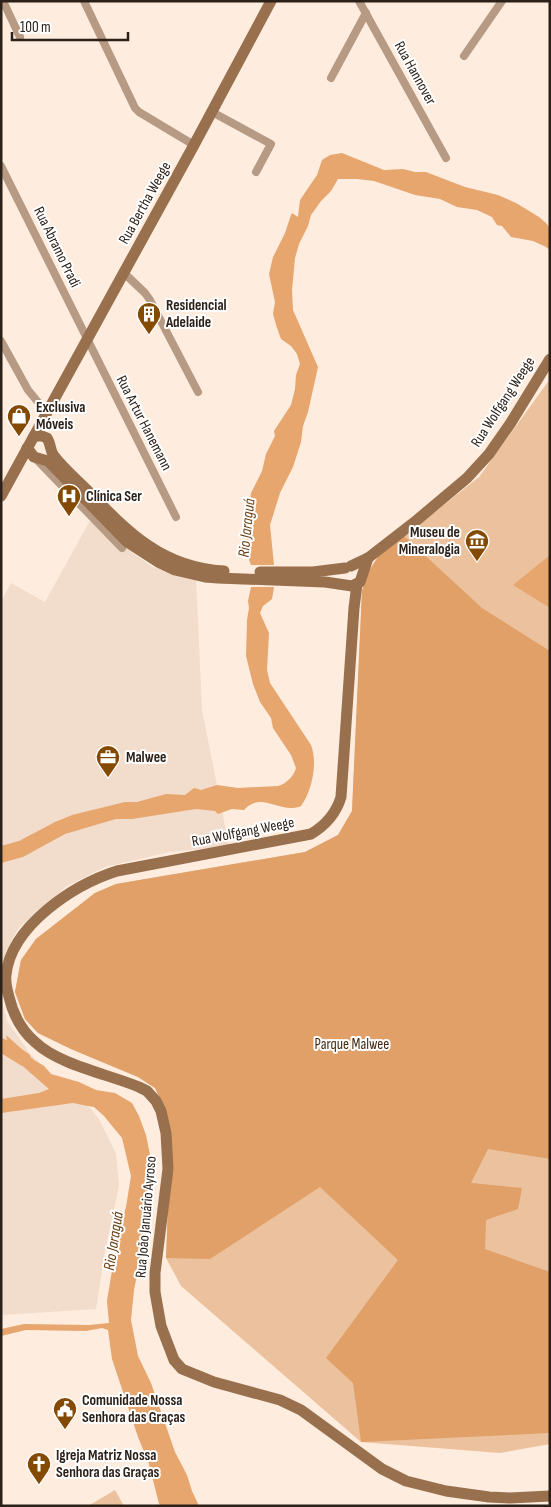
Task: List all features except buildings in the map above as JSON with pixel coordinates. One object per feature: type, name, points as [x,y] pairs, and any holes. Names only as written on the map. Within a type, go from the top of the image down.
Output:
[{"type":"main road","name":"Rua Bertha Weege","points":[[1,496],[5,480],[17,467],[27,448],[40,436],[45,416],[212,112],[268,3]]},
{"type":"main road","name":"Rua Wolfgang Weege","points":[[291,576],[348,567],[368,558],[417,520],[467,478],[489,454],[550,359]]},
{"type":"main road","points":[[40,436],[50,443],[54,457],[118,522],[158,553],[200,568],[244,575]]},
{"type":"main road","points":[[27,448],[38,459],[48,461],[117,534],[142,553],[158,562],[189,574],[205,577],[244,575],[291,576],[325,582],[354,584]]},
{"type":"main road","points":[[17,467],[52,451]]},
{"type":"main road","name":"Rua Wolfgang Weege","points":[[7,989],[6,976],[17,942],[34,920],[91,881],[117,871],[311,834],[328,822],[339,805],[341,797],[354,584],[368,558]]},
{"type":"main road","points":[[348,567],[360,570],[354,584],[342,577],[348,567]]},
{"type":"main road","name":"Rua João Januário Ayroso","points":[[7,989],[12,1012],[25,1032],[36,1043],[52,1054],[139,1087],[152,1096],[161,1111],[166,1132],[168,1169],[155,1273],[155,1292],[161,1326],[174,1360],[182,1369],[214,1382],[280,1400],[301,1410],[382,1469],[406,1482],[446,1491],[489,1497],[550,1496]]},
{"type":"street","points":[[3,1],[20,37]]},
{"type":"street","points":[[84,1],[132,103],[139,112],[194,145]]},
{"type":"street","name":"Rua Hannover","points":[[359,1],[446,158]]},
{"type":"street","points":[[464,56],[502,1]]},
{"type":"street","points":[[331,78],[366,13]]},
{"type":"street","points":[[212,112],[270,144],[256,172]]},
{"type":"street","name":"Rua Abramo Pradi","points":[[1,166],[87,341]]},
{"type":"street","points":[[124,273],[150,300],[198,392]]},
{"type":"street","points":[[1,341],[28,390],[45,416]]},
{"type":"street","name":"Rua Artur Hanemann","points":[[87,341],[176,517]]},
{"type":"street","points":[[38,459],[122,548]]},
{"type":"shaded area","name":"Malwee","points":[[92,517],[119,543],[152,567],[196,578],[202,710],[229,846],[170,852],[105,867],[67,886],[17,930],[7,950],[1,970],[1,602],[11,583],[45,602]]},
{"type":"shaded area","points":[[1,997],[7,1021],[31,1055],[89,1107],[99,1119],[116,1154],[119,1185],[105,1251],[96,1309],[1,1315]]},
{"type":"green space","name":"Parque Malwee","points":[[550,379],[550,1444],[500,1453],[361,1442],[181,1286],[166,1258],[170,1155],[165,1109],[155,1088],[138,1077],[38,1033],[25,1019],[15,992],[21,960],[36,939],[95,893],[116,884],[305,852],[338,835],[352,811],[362,591],[368,572],[378,557],[479,477]]},
{"type":"green space","name":"Parque Malwee","points":[[404,536],[482,608],[550,651],[550,1159],[488,1149],[471,1183],[522,1188],[518,1209],[486,1220],[485,1249],[550,1272],[550,1433],[361,1442],[353,1383],[326,1358],[398,1260],[320,1187],[210,1259],[166,1258],[170,1155],[165,1109],[155,1088],[138,1077],[38,1033],[25,1019],[15,992],[21,960],[36,939],[95,893],[116,884],[305,852],[338,835],[352,811],[362,591],[368,572],[378,557]]},
{"type":"green space","points":[[115,1490],[124,1506],[88,1506]]},
{"type":"water","points":[[342,153],[384,170],[403,169],[426,172],[465,187],[498,195],[516,203],[539,217],[550,228],[550,250],[533,241],[511,237],[502,226],[497,225],[492,217],[477,210],[457,207],[440,199],[415,195],[374,181],[338,179],[331,191],[311,215],[295,258],[292,290],[293,310],[318,367],[303,426],[301,442],[293,467],[280,493],[270,525],[274,565],[251,565],[243,537],[247,525],[251,493],[262,471],[266,454],[275,436],[274,431],[291,405],[296,375],[300,364],[297,354],[291,346],[281,339],[277,328],[273,314],[275,302],[269,274],[273,257],[285,233],[291,215],[292,213],[298,217],[300,200],[317,175],[322,160],[330,155]]},
{"type":"water","points":[[550,555],[550,608],[513,585]]},
{"type":"water","points":[[251,587],[274,587],[272,599],[263,606],[260,613],[269,633],[267,670],[270,683],[311,745],[313,752],[313,777],[301,806],[286,808],[258,802],[251,804],[244,810],[232,809],[218,814],[215,811],[196,809],[132,819],[116,819],[65,834],[23,857],[1,863],[1,846],[19,841],[72,815],[166,794],[185,795],[194,788],[201,790],[217,785],[238,788],[278,786],[289,779],[296,768],[291,755],[273,728],[271,718],[260,702],[246,656],[248,601]]},
{"type":"water","points":[[6,1035],[51,1074],[79,1082],[96,1090],[115,1093],[132,1103],[139,1116],[146,1135],[151,1160],[151,1199],[143,1234],[143,1246],[134,1290],[131,1320],[138,1356],[151,1383],[175,1452],[187,1475],[199,1506],[161,1506],[159,1504],[149,1464],[112,1359],[108,1330],[102,1328],[86,1331],[26,1330],[1,1336],[1,1329],[24,1324],[89,1325],[109,1323],[107,1301],[118,1234],[126,1207],[131,1176],[122,1138],[94,1107],[73,1103],[1,1113],[1,1099],[39,1093],[49,1089],[10,1055]]},
{"type":"waterway","name":"Rio Jaraguá","points":[[1,1045],[24,1059]]},
{"type":"place","name":"Residencial Adelaide","points":[[149,335]]},
{"type":"place","name":"Exclusiva Móveis","points":[[19,437]]},
{"type":"place","name":"Clínica Ser","points":[[69,517]]},
{"type":"place","name":"Museu de Mineralogia","points":[[477,562]]},
{"type":"place","name":"Malwee","points":[[108,778]]},
{"type":"place","name":"Comunidade Nossa Senhora das Graças","points":[[65,1430]]},
{"type":"place","name":"Igreja Matriz Nossa Senhora das Graças","points":[[39,1485]]}]
